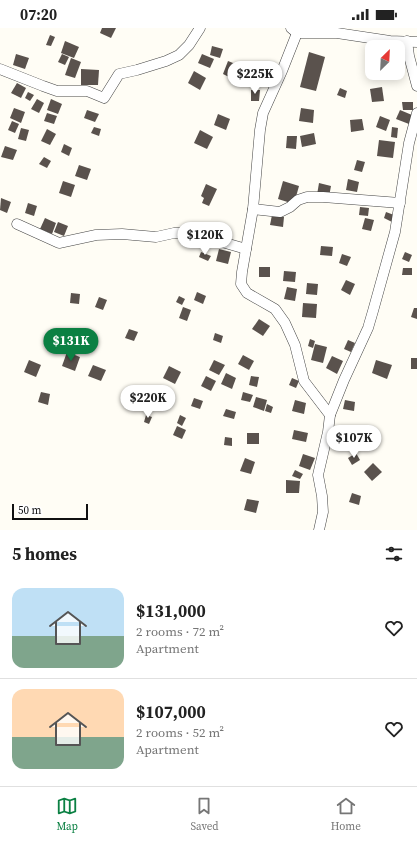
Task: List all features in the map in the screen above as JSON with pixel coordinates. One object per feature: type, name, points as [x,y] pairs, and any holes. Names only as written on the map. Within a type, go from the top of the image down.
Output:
[{"type":"street","points":[[0,69],[57,90],[86,91],[104,98],[119,74],[166,61],[179,55],[189,45],[200,28]]},
{"type":"street","points":[[330,415],[304,381],[295,345],[285,323],[275,309],[247,293],[241,284],[253,209],[260,130],[263,113],[282,71],[294,31],[412,42],[409,56],[417,86]]},
{"type":"street","points":[[320,530],[323,512],[318,475],[328,432],[330,415],[368,328],[395,232],[409,143],[417,113]]},
{"type":"street","points":[[253,209],[280,212],[290,207],[298,200],[307,197],[400,203]]},
{"type":"street","points":[[17,224],[59,243],[96,236],[122,234],[156,237],[174,233],[191,233],[246,249]]},
{"type":"building","points":[[102,28],[116,28],[111,38],[100,33]]},
{"type":"building","points":[[50,35],[55,37],[51,46],[46,45]]},
{"type":"building","points":[[65,41],[79,47],[74,58],[61,53]]},
{"type":"building","points":[[212,46],[223,49],[220,58],[210,55]]},
{"type":"building","points":[[309,52],[325,57],[316,91],[300,87]]},
{"type":"building","points":[[16,54],[29,58],[25,69],[13,65]]},
{"type":"building","points":[[62,54],[69,57],[65,65],[58,62]]},
{"type":"building","points":[[202,54],[214,59],[210,68],[198,63]]},
{"type":"building","points":[[71,58],[81,62],[75,78],[65,75]]},
{"type":"building","points":[[228,61],[238,65],[233,79],[223,74]]},
{"type":"building","points":[[81,69],[99,70],[98,85],[81,85]]},
{"type":"building","points":[[194,71],[206,78],[200,90],[188,83]]},
{"type":"building","points":[[17,83],[26,88],[21,98],[11,93]]},
{"type":"building","points":[[382,87],[384,101],[372,102],[370,89]]},
{"type":"building","points":[[340,88],[347,91],[345,98],[337,95]]},
{"type":"building","points":[[251,90],[260,90],[259,101],[251,101]]},
{"type":"building","points":[[28,92],[34,95],[30,101],[25,98]]},
{"type":"building","points":[[37,99],[44,103],[39,113],[31,109]]},
{"type":"building","points":[[51,99],[62,104],[58,114],[47,110]]},
{"type":"building","points":[[402,102],[413,102],[413,110],[403,110]]},
{"type":"building","points":[[14,108],[25,112],[21,123],[10,118]]},
{"type":"building","points":[[301,108],[314,110],[313,123],[299,121]]},
{"type":"building","points":[[87,110],[99,114],[95,122],[84,118]]},
{"type":"building","points":[[400,110],[412,115],[409,124],[396,119]]},
{"type":"building","points":[[47,113],[57,116],[54,124],[44,121]]},
{"type":"building","points":[[218,114],[230,119],[226,130],[214,125]]},
{"type":"building","points":[[380,116],[390,120],[386,131],[376,127]]},
{"type":"building","points":[[362,119],[364,130],[351,132],[350,120]]},
{"type":"building","points":[[12,121],[19,124],[15,133],[8,130]]},
{"type":"building","points":[[94,127],[101,129],[99,136],[91,133]]},
{"type":"building","points":[[392,127],[398,128],[397,138],[391,137]]},
{"type":"building","points":[[21,128],[29,130],[26,141],[18,139]]},
{"type":"building","points":[[47,129],[56,134],[50,145],[41,141]]},
{"type":"building","points":[[200,130],[213,137],[207,149],[194,143]]},
{"type":"building","points":[[314,133],[316,144],[302,147],[300,136]]},
{"type":"building","points":[[287,136],[297,136],[296,149],[286,148]]},
{"type":"building","points":[[379,140],[395,142],[393,158],[377,156]]},
{"type":"building","points":[[64,144],[72,148],[69,156],[61,152]]},
{"type":"building","points":[[5,146],[17,150],[13,160],[1,157]]},
{"type":"building","points":[[44,157],[51,161],[47,168],[39,164]]},
{"type":"building","points":[[357,160],[365,162],[362,172],[354,170]]},
{"type":"building","points":[[79,165],[91,169],[87,180],[75,176]]},
{"type":"building","points":[[348,179],[359,182],[357,192],[346,190]]},
{"type":"building","points":[[63,181],[75,185],[71,197],[59,193]]},
{"type":"building","points":[[283,181],[299,186],[294,204],[278,199]]},
{"type":"building","points":[[319,183],[331,186],[329,197],[317,195]]},
{"type":"building","points":[[206,184],[217,189],[209,206],[202,203],[204,198],[201,196]]},
{"type":"building","points":[[1,198],[11,202],[7,213],[0,210]]},
{"type":"building","points":[[28,203],[37,206],[34,216],[25,213]]},
{"type":"building","points":[[360,207],[369,208],[368,216],[359,215]]},
{"type":"building","points":[[386,212],[394,215],[392,222],[384,218]]},
{"type":"building","points":[[272,215],[284,217],[283,227],[270,225]]},
{"type":"building","points":[[45,218],[56,223],[52,234],[40,229]]},
{"type":"building","points":[[365,218],[374,220],[371,231],[362,229]]},
{"type":"building","points":[[58,222],[68,226],[64,236],[54,232]]},
{"type":"building","points":[[321,246],[333,247],[332,256],[320,255]]},
{"type":"building","points":[[219,249],[231,252],[228,264],[216,261]]},
{"type":"building","points":[[201,252],[211,256],[208,261],[199,257]]},
{"type":"building","points":[[405,252],[412,255],[409,262],[402,259]]},
{"type":"building","points":[[342,254],[351,257],[347,266],[339,263]]},
{"type":"building","points":[[259,267],[270,267],[270,277],[259,277]]},
{"type":"building","points":[[403,268],[412,268],[412,275],[402,275]]},
{"type":"building","points":[[284,271],[296,272],[295,282],[283,281]]},
{"type":"building","points":[[346,280],[355,284],[350,295],[341,290]]},
{"type":"building","points":[[307,283],[318,284],[317,295],[306,294]]},
{"type":"building","points":[[287,287],[297,289],[295,301],[284,299]]},
{"type":"building","points":[[197,292],[206,296],[203,304],[194,300]]},
{"type":"building","points":[[71,293],[80,294],[79,304],[70,303]]},
{"type":"building","points":[[179,296],[185,299],[182,305],[176,302]]},
{"type":"building","points":[[99,297],[107,300],[103,310],[95,307]]},
{"type":"building","points":[[303,303],[317,304],[316,318],[302,317]]},
{"type":"building","points":[[183,307],[191,310],[187,321],[179,318]]},
{"type":"building","points":[[414,308],[417,308],[417,319],[411,317]]},
{"type":"building","points":[[259,319],[270,326],[263,336],[252,329]]},
{"type":"building","points":[[129,329],[138,332],[134,341],[125,338]]},
{"type":"building","points":[[215,333],[223,336],[221,343],[213,340]]},
{"type":"building","points":[[310,339],[315,341],[313,348],[308,346]]},
{"type":"building","points":[[348,340],[355,343],[351,352],[344,349]]},
{"type":"building","points":[[315,344],[327,347],[323,363],[311,360]]},
{"type":"building","points":[[67,352],[80,357],[75,371],[62,366]]},
{"type":"building","points":[[243,355],[254,361],[249,370],[238,364]]},
{"type":"building","points":[[332,356],[343,361],[337,374],[326,368]]},
{"type":"building","points":[[411,358],[417,358],[417,369],[411,369]]},
{"type":"building","points":[[29,360],[41,365],[36,377],[24,372]]},
{"type":"building","points":[[214,360],[225,365],[219,375],[209,370]]},
{"type":"building","points":[[376,360],[392,365],[387,379],[372,373]]},
{"type":"building","points":[[93,365],[106,370],[101,381],[88,376]]},
{"type":"building","points":[[169,366],[181,372],[175,384],[163,378]]},
{"type":"building","points":[[226,373],[236,378],[232,389],[221,384]]},
{"type":"building","points":[[206,376],[216,381],[211,391],[201,386]]},
{"type":"building","points":[[251,376],[259,377],[257,387],[249,385]]},
{"type":"building","points":[[292,378],[299,381],[296,388],[289,385]]},
{"type":"building","points":[[41,392],[50,394],[48,405],[38,402]]},
{"type":"building","points":[[243,392],[253,395],[250,402],[241,400]]},
{"type":"building","points":[[256,397],[267,400],[264,411],[253,407]]},
{"type":"building","points":[[194,398],[203,401],[200,409],[191,406]]},
{"type":"building","points":[[295,400],[306,403],[304,414],[292,411]]},
{"type":"building","points":[[345,400],[355,402],[354,411],[343,409]]},
{"type":"building","points":[[267,404],[273,407],[271,413],[265,411]]},
{"type":"building","points":[[226,409],[236,412],[234,419],[223,416]]},
{"type":"building","points":[[146,415],[152,417],[149,424],[144,422]]},
{"type":"building","points":[[180,415],[186,418],[182,426],[177,423]]},
{"type":"building","points":[[177,426],[186,430],[182,439],[173,435]]},
{"type":"building","points":[[294,430],[308,433],[306,442],[292,439]]},
{"type":"building","points":[[247,433],[259,433],[259,444],[247,444]]},
{"type":"building","points":[[348,436],[359,438],[358,446],[347,445]]},
{"type":"building","points":[[225,437],[232,438],[232,446],[224,445]]},
{"type":"building","points":[[356,453],[360,460],[352,465],[348,458]]},
{"type":"building","points":[[303,454],[315,458],[310,470],[299,466]]},
{"type":"building","points":[[245,458],[255,462],[251,474],[240,471]]},
{"type":"building","points":[[373,463],[382,472],[372,481],[364,472]]},
{"type":"building","points":[[295,470],[303,474],[300,479],[292,476]]},
{"type":"building","points":[[286,480],[300,481],[299,493],[286,493]]},
{"type":"building","points":[[352,493],[361,496],[359,505],[349,502]]},
{"type":"building","points":[[247,499],[259,501],[256,513],[244,510]]}]
